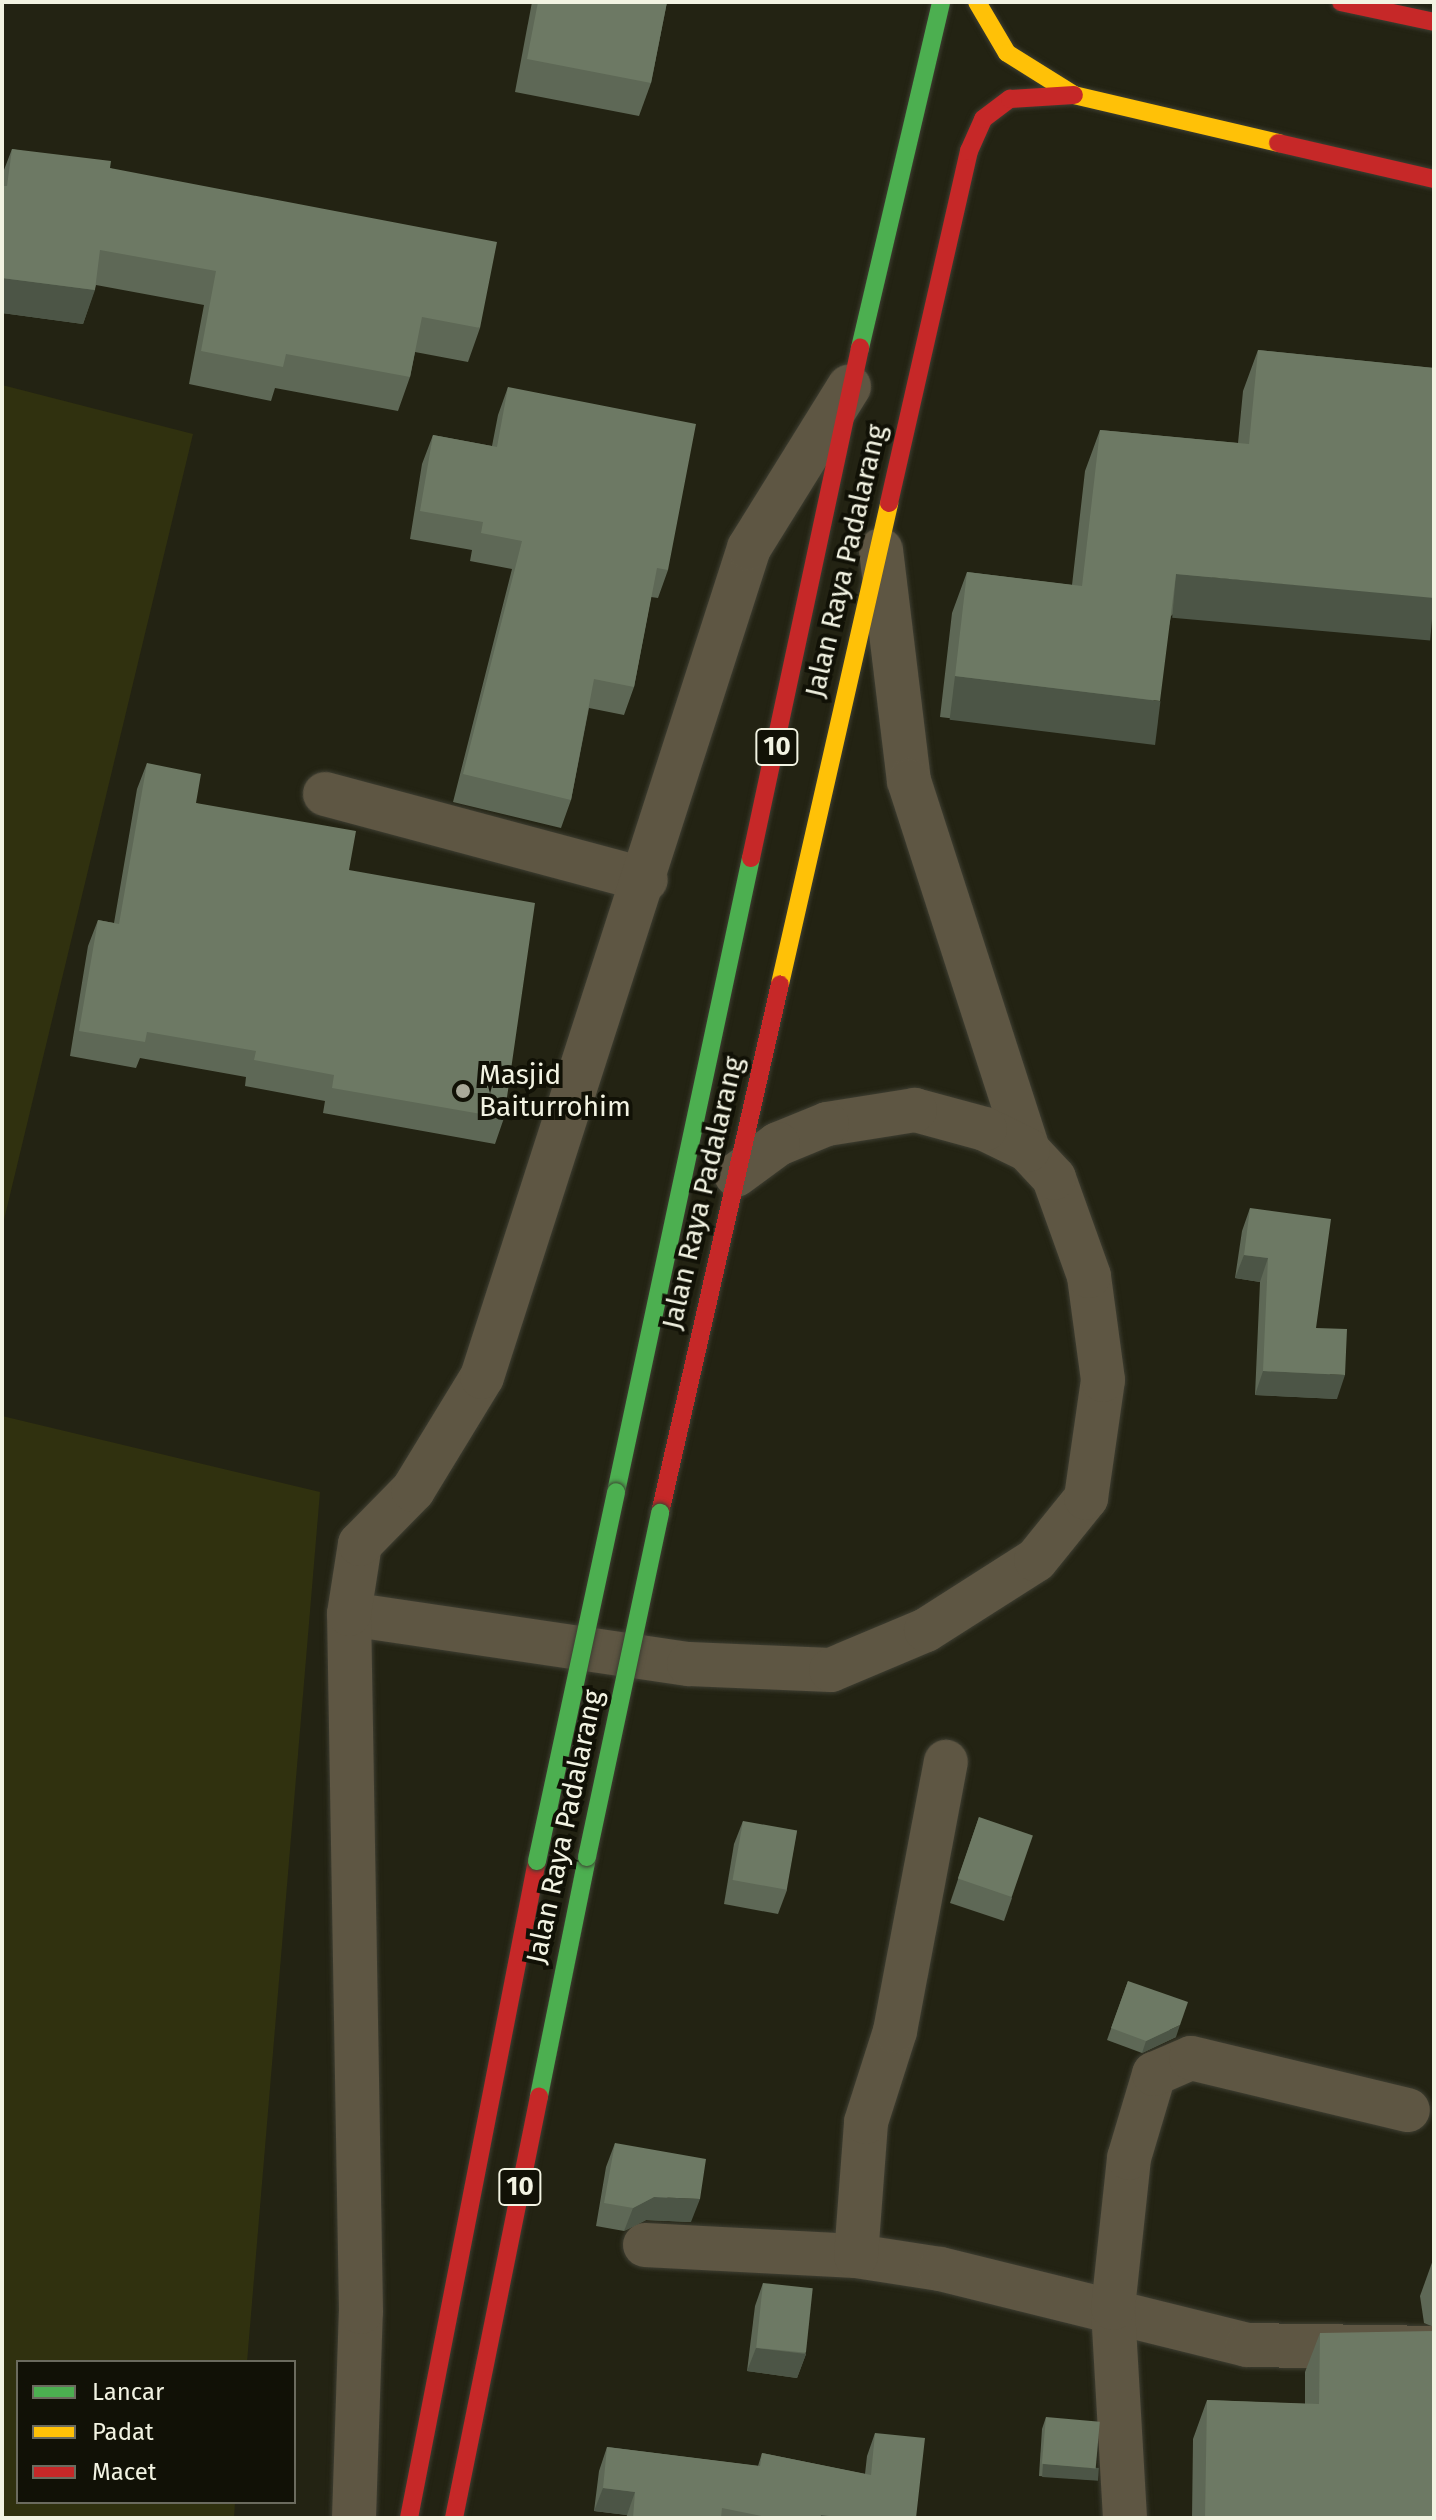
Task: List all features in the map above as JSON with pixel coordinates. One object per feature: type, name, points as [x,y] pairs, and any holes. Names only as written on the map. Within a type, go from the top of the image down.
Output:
[{"type":"main road","name":"Jalan Raya Padalarang","points":[[409,2518],[537,1861],[941,2]]},
{"type":"main road","points":[[977,2],[1007,53],[1074,95],[1434,179]]},
{"type":"main road","points":[[1341,2],[1434,22]]},
{"type":"main road","name":"Jalan Raya Padalarang","points":[[454,2518],[587,1857],[660,1513],[880,540],[977,130],[1010,99],[1074,95]]},
{"type":"street","points":[[354,2518],[361,2312],[349,1614],[360,1544],[413,1490],[482,1377],[646,880],[749,548],[859,371]]},
{"type":"street","points":[[880,540],[909,781],[1028,1150]]},
{"type":"street","points":[[325,794],[646,880]]},
{"type":"street","points":[[349,1614],[689,1664],[831,1670],[926,1630],[1007,1583],[1036,1560],[1086,1498],[1104,1360],[1072,1214],[1054,1178],[1028,1150],[943,1114],[868,1113],[778,1144],[736,1175]]},
{"type":"street","points":[[856,2256],[866,2122],[895,2031],[946,1762]]},
{"type":"street","points":[[1125,2518],[1113,2308],[1137,2115],[1154,2074],[1170,2063],[1191,2058],[1408,2110]]},
{"type":"street","points":[[645,2245],[856,2256],[1113,2308],[1247,2345],[1434,2348]]},
{"type":"shaded area","points":[[2,385],[193,434],[2,1228]]},
{"type":"shaded area","points":[[2,1416],[320,1492],[247,2360],[16,2360],[16,2504],[235,2504],[234,2518],[2,2518]]},
{"type":"building","points":[[538,2],[667,2],[651,83],[527,59]]},
{"type":"building","points":[[12,149],[111,161],[110,168],[497,242],[480,328],[422,317],[410,377],[286,354],[283,367],[201,351],[216,271],[100,250],[95,290],[2,278],[2,186],[7,186]]},
{"type":"building","points":[[1258,350],[1434,368],[1434,598],[1176,574],[1160,701],[955,676],[967,572],[1082,586],[1100,430],[1249,444]]},
{"type":"building","points":[[508,387],[696,424],[668,570],[657,568],[634,687],[594,679],[571,800],[463,774],[522,541],[481,533],[483,522],[420,511],[433,435],[497,447]]},
{"type":"building","points":[[147,763],[201,774],[196,803],[356,831],[349,870],[535,903],[504,1118],[332,1088],[334,1075],[254,1060],[256,1051],[147,1032],[145,1042],[79,1031],[98,920],[119,924]]},
{"type":"building","points":[[1250,1208],[1331,1219],[1316,1328],[1347,1329],[1345,1375],[1263,1371],[1268,1258],[1244,1255]]},
{"type":"building","points":[[979,1817],[1033,1836],[1012,1897],[958,1878]]},
{"type":"building","points":[[743,1821],[797,1831],[787,1890],[733,1880]]},
{"type":"building","points":[[1128,1981],[1188,2002],[1180,2025],[1146,2041],[1111,2028]]},
{"type":"building","points":[[615,2143],[706,2159],[700,2199],[654,2197],[633,2208],[604,2203]]},
{"type":"building","points":[[763,2283],[813,2288],[806,2353],[756,2348]]},
{"type":"building","points":[[1434,2331],[1434,2518],[1205,2518],[1207,2400],[1319,2404],[1320,2333]]},
{"type":"building","points":[[1046,2417],[1100,2422],[1096,2469],[1042,2464]]},
{"type":"building","points":[[875,2433],[925,2438],[916,2518],[821,2515],[820,2518],[771,2518],[722,2508],[721,2518],[633,2518],[635,2492],[603,2488],[607,2447],[760,2466],[762,2453],[871,2475]]},
{"type":"traffic: fast","points":[[860,348],[941,2]]},
{"type":"traffic: fast","points":[[616,1492],[751,858]]},
{"type":"traffic: fast","points":[[537,1861],[616,1492]]},
{"type":"traffic: fast","points":[[587,1857],[660,1513]]},
{"type":"traffic: fast","points":[[539,2096],[587,1857]]},
{"type":"traffic: slow","points":[[977,2],[1007,53],[1074,95],[1278,143]]},
{"type":"traffic: slow","points":[[780,984],[889,503]]},
{"type":"traffic: jam","points":[[1341,2],[1434,22]]},
{"type":"traffic: jam","points":[[889,503],[969,151],[983,119],[1010,99],[1074,95]]},
{"type":"traffic: jam","points":[[1278,143],[1434,179]]},
{"type":"traffic: jam","points":[[751,858],[860,348]]},
{"type":"traffic: jam","points":[[660,1513],[780,984]]},
{"type":"traffic: jam","points":[[409,2518],[537,1861]]},
{"type":"traffic: jam","points":[[454,2518],[539,2096]]},
{"type":"place","name":"Masjid Baiturrohim","points":[[463,1091]]}]
